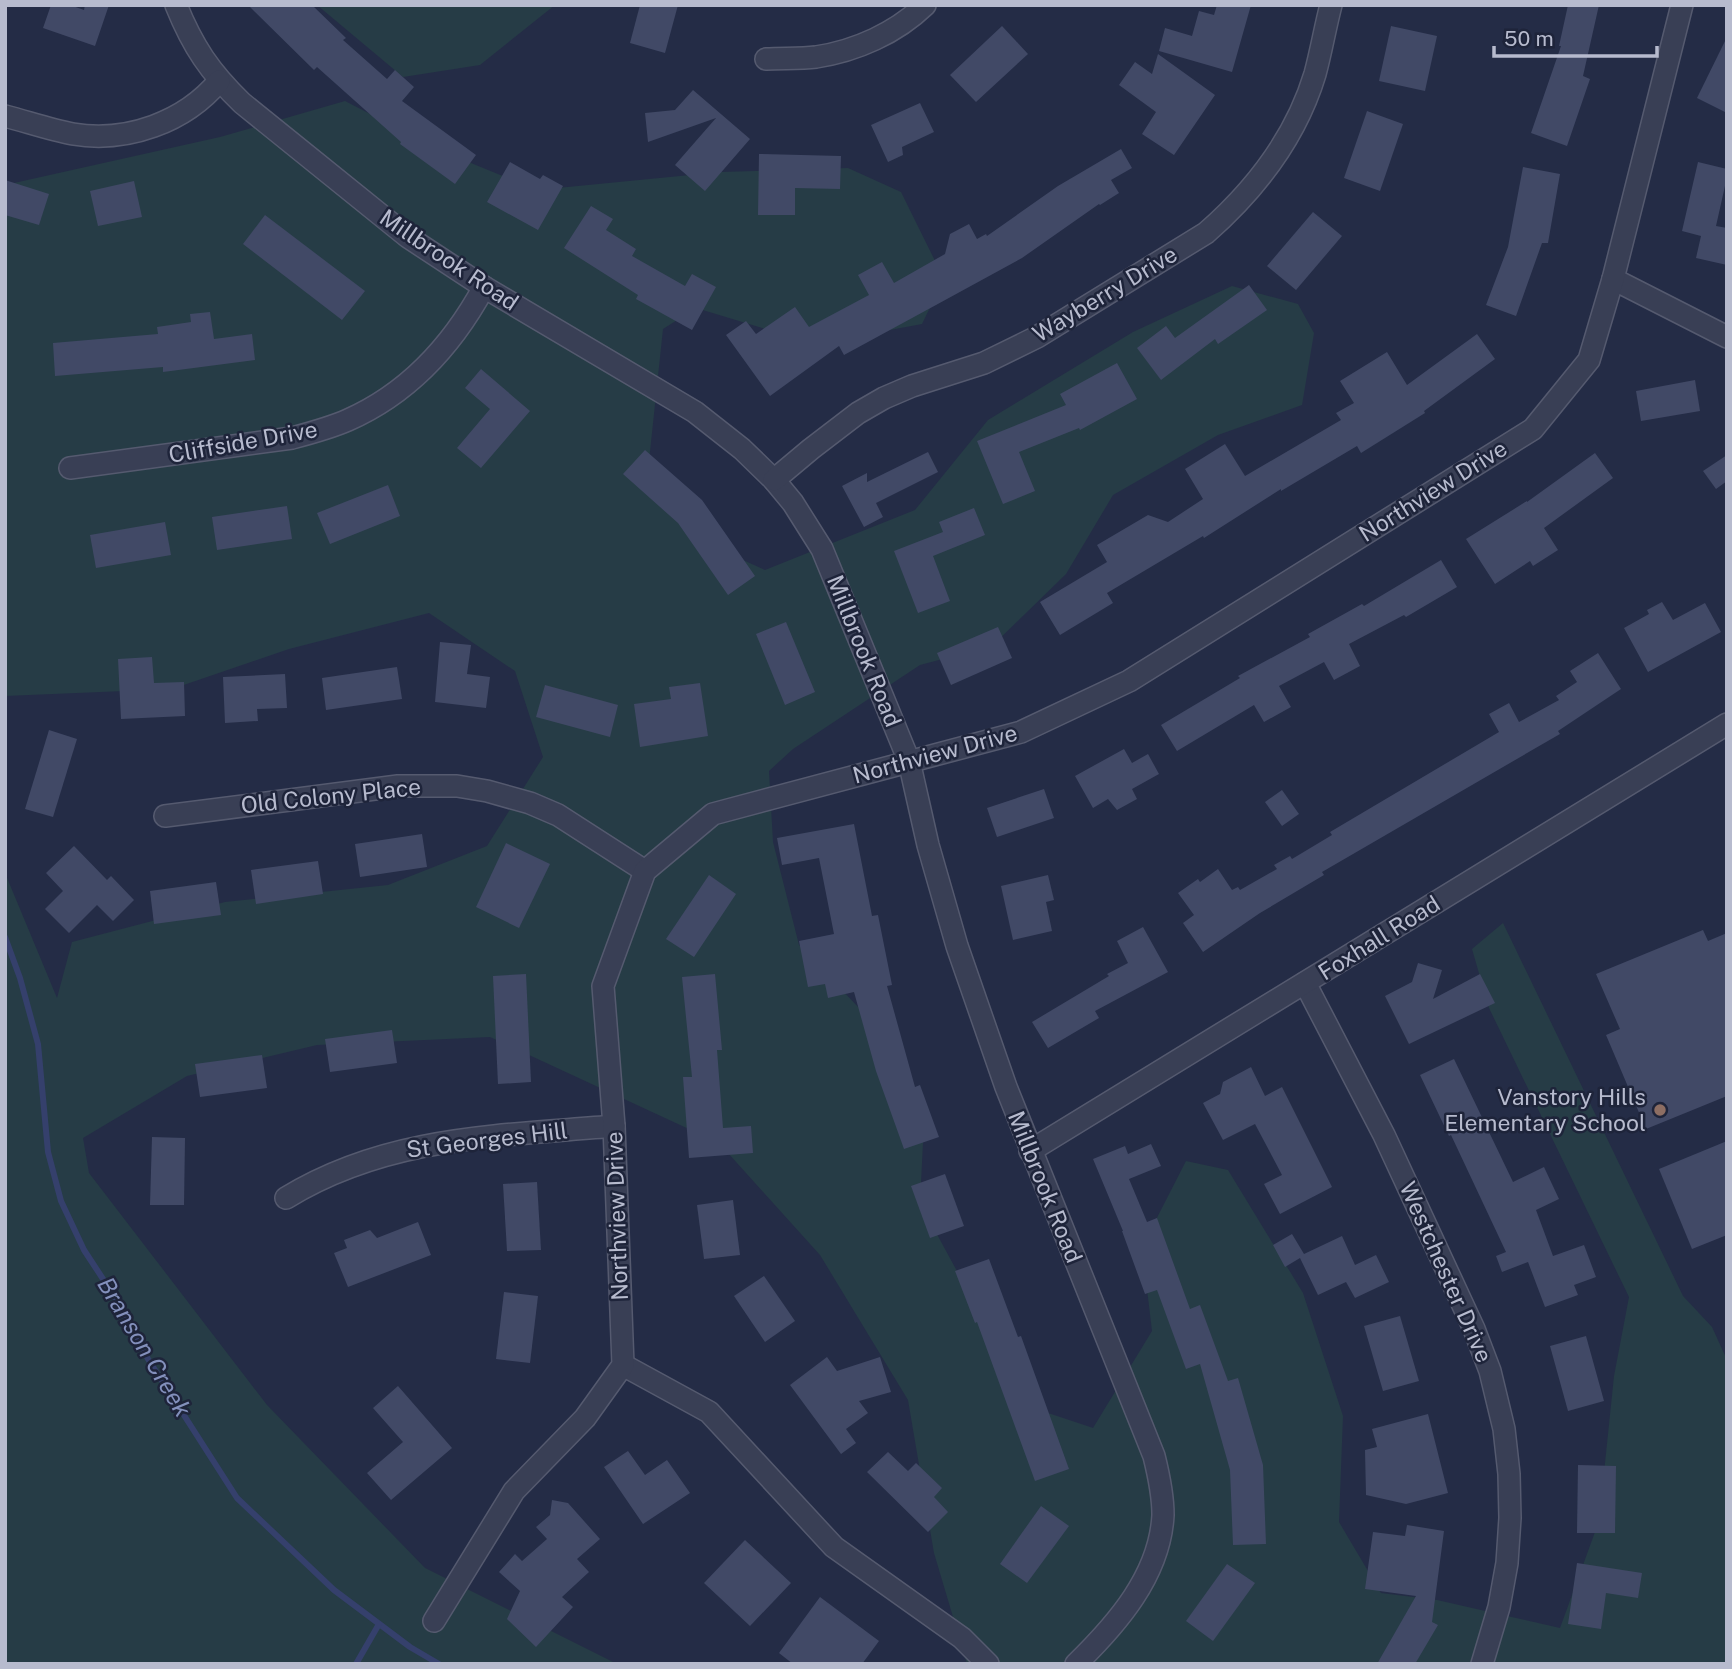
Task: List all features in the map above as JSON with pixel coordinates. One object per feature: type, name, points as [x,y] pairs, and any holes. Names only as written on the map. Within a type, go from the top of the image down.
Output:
[{"type":"street","name":"Millbrook Road","points":[[176,5],[187,33],[203,59],[219,81],[242,103],[408,237],[484,287],[695,412],[742,449],[774,480],[793,503],[822,549],[909,761],[928,845],[957,946],[1006,1087],[1154,1456],[1161,1486],[1163,1515],[1158,1545],[1149,1573],[1133,1598],[1076,1664]]},
{"type":"street","points":[[766,59],[816,57],[865,45],[895,29],[925,5]]},
{"type":"street","name":"Wayberry Drive","points":[[774,480],[858,413],[884,398],[984,363],[1037,337],[1206,233],[1259,180],[1284,143],[1298,117],[1314,75],[1331,5]]},
{"type":"street","name":"Northview Drive","points":[[623,1364],[614,1126],[603,986],[645,871],[713,814],[1021,732],[1129,681],[1533,429],[1589,360],[1613,279],[1682,5]]},
{"type":"street","points":[[5,116],[74,134],[104,136],[134,132],[162,124],[189,110],[219,81]]},
{"type":"street","points":[[1613,279],[1727,337]]},
{"type":"street","name":"Cliffside Drive","points":[[70,468],[292,438],[349,420],[375,406],[412,380],[458,329],[484,287]]},
{"type":"street","name":"Foxhall Road","points":[[1030,1151],[1727,724]]},
{"type":"street","name":"Old Colony Place","points":[[165,816],[398,786],[457,786],[530,803],[558,815],[645,871]]},
{"type":"street","name":"Westchester Drive","points":[[1305,983],[1384,1135],[1474,1329],[1490,1371],[1504,1429],[1510,1518],[1507,1563],[1499,1607],[1482,1664]]},
{"type":"street","name":"St Georges Hill","points":[[286,1198],[339,1171],[381,1155],[425,1145],[614,1126]]},
{"type":"street","points":[[434,1621],[514,1490],[585,1418],[623,1364],[709,1412],[834,1547],[962,1638],[988,1664]]},
{"type":"shaded area","points":[[317,5],[555,5],[480,65],[403,77]]},
{"type":"shaded area","points":[[345,101],[444,152],[537,190],[721,172],[848,168],[901,192],[944,279],[922,324],[815,344],[696,308],[663,329],[649,461],[712,546],[765,570],[915,510],[988,420],[1133,332],[1232,286],[1298,304],[1314,333],[1302,405],[1218,435],[1113,495],[1066,574],[992,646],[920,665],[793,749],[769,771],[773,842],[799,945],[880,1030],[925,1103],[920,1203],[983,1319],[1042,1411],[1093,1428],[1152,1331],[1142,1247],[1186,1161],[1228,1170],[1303,1293],[1343,1416],[1339,1522],[1381,1593],[1437,1600],[1560,1628],[1599,1521],[1614,1376],[1629,1297],[1489,1008],[1472,949],[1503,923],[1683,1296],[1712,1327],[1727,1360],[1727,1664],[967,1664],[934,1553],[908,1400],[820,1255],[719,1143],[490,1037],[317,1045],[187,1076],[83,1138],[89,1173],[267,1405],[425,1568],[617,1664],[5,1664],[5,873],[57,998],[72,942],[225,902],[388,885],[487,846],[543,757],[515,671],[429,613],[289,649],[172,689],[5,696],[5,185],[220,137]]},
{"type":"building","points":[[51,5],[70,5],[84,10],[85,5],[109,5],[95,46],[43,28]]},
{"type":"building","points":[[248,5],[312,5],[346,38],[343,40],[387,79],[395,70],[414,87],[402,101],[476,155],[455,184],[400,144],[401,142],[317,67],[314,70]]},
{"type":"building","points":[[640,5],[678,5],[665,53],[630,43]]},
{"type":"building","points":[[1217,5],[1251,5],[1232,72],[1159,51],[1165,28],[1192,36],[1199,11],[1214,15]]},
{"type":"building","points":[[1568,5],[1599,5],[1583,76],[1590,79],[1567,146],[1531,133],[1561,46]]},
{"type":"building","points":[[1002,26],[1028,54],[976,102],[950,75]]},
{"type":"building","points":[[1391,26],[1437,36],[1425,91],[1379,81]]},
{"type":"building","points":[[1727,37],[1727,113],[1697,98]]},
{"type":"building","points":[[1158,54],[1215,95],[1174,155],[1142,134],[1156,112],[1119,85],[1135,62],[1152,74]]},
{"type":"building","points":[[693,90],[750,139],[705,191],[675,165],[716,118],[648,142],[645,113],[675,110]]},
{"type":"building","points":[[920,103],[934,132],[902,147],[903,155],[888,162],[871,125]]},
{"type":"building","points":[[1367,111],[1403,124],[1380,191],[1344,178]]},
{"type":"building","points":[[1121,149],[1132,168],[1111,180],[1119,193],[1022,258],[936,305],[844,355],[839,346],[770,396],[726,335],[746,321],[756,334],[795,307],[809,327],[869,295],[858,275],[882,262],[894,283],[945,254],[950,234],[969,224],[977,239],[986,234],[987,236],[1058,186]]},
{"type":"building","points":[[759,154],[841,156],[840,189],[795,188],[795,215],[758,215]]},
{"type":"building","points":[[510,162],[540,179],[543,175],[563,186],[538,230],[487,202]]},
{"type":"building","points":[[1698,162],[1727,169],[1716,226],[1727,228],[1727,265],[1696,258],[1701,236],[1682,231]]},
{"type":"building","points":[[1523,167],[1560,174],[1548,243],[1542,243],[1516,316],[1486,305],[1508,247]]},
{"type":"building","points":[[5,180],[49,194],[39,225],[5,215]]},
{"type":"building","points":[[134,181],[142,217],[98,226],[90,191]]},
{"type":"building","points":[[591,206],[613,219],[606,230],[636,249],[632,256],[685,286],[692,274],[716,287],[692,330],[636,299],[638,295],[564,248]]},
{"type":"building","points":[[1313,212],[1342,236],[1296,290],[1267,266]]},
{"type":"building","points":[[265,215],[365,291],[342,320],[243,244]]},
{"type":"building","points":[[1249,285],[1267,310],[1218,344],[1215,339],[1161,380],[1137,348],[1166,326],[1175,338]]},
{"type":"building","points":[[210,312],[214,339],[252,334],[255,360],[163,372],[163,367],[55,376],[53,343],[158,334],[157,327],[191,322],[190,314]]},
{"type":"building","points":[[1477,334],[1495,359],[1424,411],[1425,413],[1361,453],[1357,446],[1281,489],[1204,538],[1203,536],[1107,593],[1113,603],[1060,635],[1040,602],[1107,562],[1097,545],[1148,515],[1168,522],[1203,499],[1185,469],[1225,444],[1245,476],[1341,420],[1336,413],[1354,403],[1340,381],[1387,352],[1407,385]]},
{"type":"building","points":[[1117,363],[1137,399],[1080,430],[1079,428],[1019,452],[1035,491],[1003,504],[977,441],[1066,405],[1060,394]]},
{"type":"building","points":[[481,369],[530,411],[481,468],[457,448],[490,409],[465,388]]},
{"type":"building","points":[[1695,380],[1700,411],[1641,421],[1636,391]]},
{"type":"building","points":[[645,450],[702,500],[755,576],[728,595],[678,523],[623,474]]},
{"type":"building","points":[[928,452],[938,472],[876,503],[883,517],[864,527],[842,486],[867,473],[867,482]]},
{"type":"building","points":[[1595,453],[1613,478],[1544,528],[1558,550],[1533,566],[1530,561],[1495,584],[1466,539],[1527,502]]},
{"type":"building","points":[[1727,455],[1727,481],[1716,489],[1703,471]]},
{"type":"building","points":[[388,485],[400,516],[330,544],[317,513]]},
{"type":"building","points":[[287,506],[292,539],[217,550],[212,517]]},
{"type":"building","points":[[974,508],[985,535],[933,556],[950,601],[918,613],[894,551],[943,532],[939,522]]},
{"type":"building","points":[[165,522],[171,555],[96,568],[90,535]]},
{"type":"building","points":[[1441,560],[1457,587],[1406,617],[1404,615],[1349,644],[1360,666],[1334,680],[1324,662],[1279,686],[1291,707],[1264,722],[1254,705],[1177,751],[1161,725],[1240,678],[1238,676],[1310,637],[1308,634],[1362,604],[1364,606]]},
{"type":"building","points":[[1662,602],[1673,620],[1705,603],[1721,632],[1648,672],[1624,628],[1649,614],[1647,610]]},
{"type":"building","points":[[786,622],[815,692],[785,705],[756,634]]},
{"type":"building","points":[[998,627],[1012,658],[951,685],[937,653]]},
{"type":"building","points":[[440,642],[471,645],[467,674],[490,677],[486,708],[435,702]]},
{"type":"building","points":[[1598,653],[1621,689],[1558,731],[1560,734],[1322,872],[1324,875],[1260,913],[1203,952],[1183,923],[1194,915],[1178,893],[1218,869],[1232,890],[1238,887],[1240,890],[1277,869],[1274,865],[1290,856],[1292,859],[1332,835],[1330,832],[1499,732],[1489,714],[1509,703],[1519,722],[1559,700],[1556,696],[1577,682],[1570,671]]},
{"type":"building","points":[[152,657],[154,683],[184,682],[185,716],[121,719],[118,659]]},
{"type":"building","points":[[397,667],[402,699],[326,710],[322,678]]},
{"type":"building","points":[[285,674],[287,708],[257,709],[258,721],[225,723],[223,677]]},
{"type":"building","points":[[700,683],[708,736],[640,747],[634,704],[671,699],[669,687]]},
{"type":"building","points":[[545,685],[618,705],[610,737],[536,717]]},
{"type":"building","points":[[49,730],[77,739],[53,817],[25,809]]},
{"type":"building","points":[[1124,749],[1132,763],[1148,754],[1159,774],[1132,789],[1137,799],[1117,810],[1108,799],[1093,808],[1075,776]]},
{"type":"building","points":[[1044,789],[1054,818],[997,837],[987,808]]},
{"type":"building","points":[[1282,790],[1299,814],[1282,826],[1265,802]]},
{"type":"building","points":[[854,824],[872,916],[878,915],[892,985],[887,986],[915,1087],[920,1085],[939,1137],[904,1149],[876,1071],[854,992],[828,998],[825,984],[808,987],[799,941],[834,934],[819,858],[782,865],[777,838]]},
{"type":"building","points":[[422,834],[427,867],[360,877],[355,844]]},
{"type":"building","points":[[506,843],[550,864],[519,928],[476,907]]},
{"type":"building","points":[[74,846],[107,880],[111,876],[134,900],[113,921],[97,905],[69,933],[45,909],[63,891],[46,873]]},
{"type":"building","points":[[318,861],[323,894],[256,904],[251,870]]},
{"type":"building","points":[[709,875],[736,894],[694,957],[666,939]]},
{"type":"building","points":[[1048,875],[1054,900],[1046,902],[1052,931],[1013,940],[1001,886]]},
{"type":"building","points":[[216,882],[221,915],[154,924],[150,891]]},
{"type":"building","points":[[1143,927],[1168,972],[1095,1011],[1099,1018],[1048,1048],[1032,1022],[1128,963],[1117,941]]},
{"type":"building","points":[[1703,930],[1708,941],[1727,933],[1727,1096],[1646,1129],[1606,1035],[1620,1029],[1596,974]]},
{"type":"building","points":[[1418,963],[1442,970],[1433,999],[1480,974],[1495,1003],[1409,1044],[1385,996],[1412,982]]},
{"type":"building","points":[[526,974],[531,1082],[498,1084],[493,976]]},
{"type":"building","points":[[715,974],[722,1050],[717,1050],[723,1128],[751,1126],[753,1153],[689,1158],[683,1077],[692,1077],[682,977]]},
{"type":"building","points":[[392,1030],[397,1063],[330,1072],[325,1039]]},
{"type":"building","points":[[262,1055],[267,1088],[200,1097],[195,1064]]},
{"type":"building","points":[[1454,1059],[1513,1182],[1544,1167],[1559,1199],[1536,1210],[1553,1256],[1584,1245],[1596,1277],[1574,1285],[1578,1295],[1545,1307],[1528,1262],[1502,1272],[1496,1256],[1506,1252],[1420,1075]]},
{"type":"building","points":[[1251,1067],[1265,1096],[1282,1087],[1332,1187],[1280,1214],[1264,1184],[1282,1175],[1255,1124],[1223,1140],[1203,1103],[1220,1094],[1223,1082]]},
{"type":"building","points":[[152,1137],[185,1138],[184,1205],[150,1205]]},
{"type":"building","points":[[1727,1141],[1727,1235],[1692,1249],[1659,1169]]},
{"type":"building","points":[[1151,1144],[1161,1166],[1129,1179],[1147,1222],[1157,1218],[1190,1309],[1200,1305],[1228,1381],[1238,1378],[1263,1465],[1266,1544],[1233,1545],[1230,1470],[1200,1364],[1186,1369],[1157,1290],[1145,1294],[1123,1231],[1093,1159],[1125,1146],[1128,1154]]},
{"type":"building","points":[[945,1174],[964,1226],[930,1238],[911,1186]]},
{"type":"building","points":[[537,1182],[541,1250],[507,1251],[503,1184]]},
{"type":"building","points":[[733,1200],[740,1255],[704,1259],[697,1205]]},
{"type":"building","points":[[418,1222],[431,1255],[348,1287],[334,1253],[347,1248],[344,1240],[370,1230],[377,1238]]},
{"type":"building","points":[[1292,1234],[1304,1254],[1342,1236],[1355,1265],[1376,1255],[1389,1282],[1355,1298],[1346,1282],[1318,1295],[1300,1258],[1285,1267],[1273,1245]]},
{"type":"building","points":[[989,1259],[1018,1337],[1021,1336],[1069,1469],[1035,1481],[977,1322],[975,1323],[955,1271]]},
{"type":"building","points":[[764,1276],[795,1321],[765,1342],[734,1296]]},
{"type":"building","points":[[504,1292],[538,1296],[530,1363],[496,1359]]},
{"type":"building","points":[[1400,1316],[1419,1381],[1383,1391],[1364,1326]]},
{"type":"building","points":[[1586,1336],[1604,1401],[1568,1411],[1550,1346]]},
{"type":"building","points":[[827,1357],[837,1371],[880,1357],[891,1392],[859,1401],[868,1413],[846,1429],[856,1443],[841,1454],[790,1385]]},
{"type":"building","points":[[398,1386],[452,1448],[391,1500],[367,1473],[403,1442],[373,1408]]},
{"type":"building","points":[[1428,1414],[1448,1493],[1406,1504],[1366,1495],[1365,1450],[1377,1447],[1372,1429]]},
{"type":"building","points":[[628,1451],[645,1475],[667,1460],[690,1493],[643,1524],[604,1467]]},
{"type":"building","points":[[888,1452],[908,1471],[916,1463],[942,1488],[934,1497],[948,1512],[928,1532],[867,1472]]},
{"type":"building","points":[[1578,1465],[1616,1466],[1615,1533],[1577,1533]]},
{"type":"building","points":[[552,1500],[568,1503],[600,1539],[577,1559],[589,1572],[562,1597],[573,1607],[536,1647],[507,1619],[520,1591],[499,1572],[515,1554],[522,1561],[547,1539],[536,1527],[550,1515]]},
{"type":"building","points":[[1041,1506],[1069,1526],[1027,1583],[1000,1564]]},
{"type":"building","points":[[1407,1525],[1444,1531],[1432,1622],[1438,1625],[1415,1664],[1377,1664],[1416,1596],[1365,1589],[1373,1532],[1405,1536]]},
{"type":"building","points":[[745,1540],[791,1583],[750,1626],[704,1583]]},
{"type":"building","points":[[1577,1563],[1642,1573],[1638,1598],[1606,1593],[1601,1629],[1568,1624]]},
{"type":"building","points":[[1227,1564],[1255,1583],[1213,1641],[1186,1621]]},
{"type":"building","points":[[820,1597],[879,1641],[862,1664],[793,1664],[779,1653]]},
{"type":"waterway","name":"Branson Creek","points":[[5,937],[20,978],[38,1044],[48,1152],[61,1201],[84,1250],[122,1308],[148,1359],[237,1498],[334,1590],[410,1647],[439,1664]]},
{"type":"waterway","points":[[356,1664],[379,1624]]},
{"type":"place","name":"Vanstory Hills Elementary School","points":[[1660,1110]]}]
